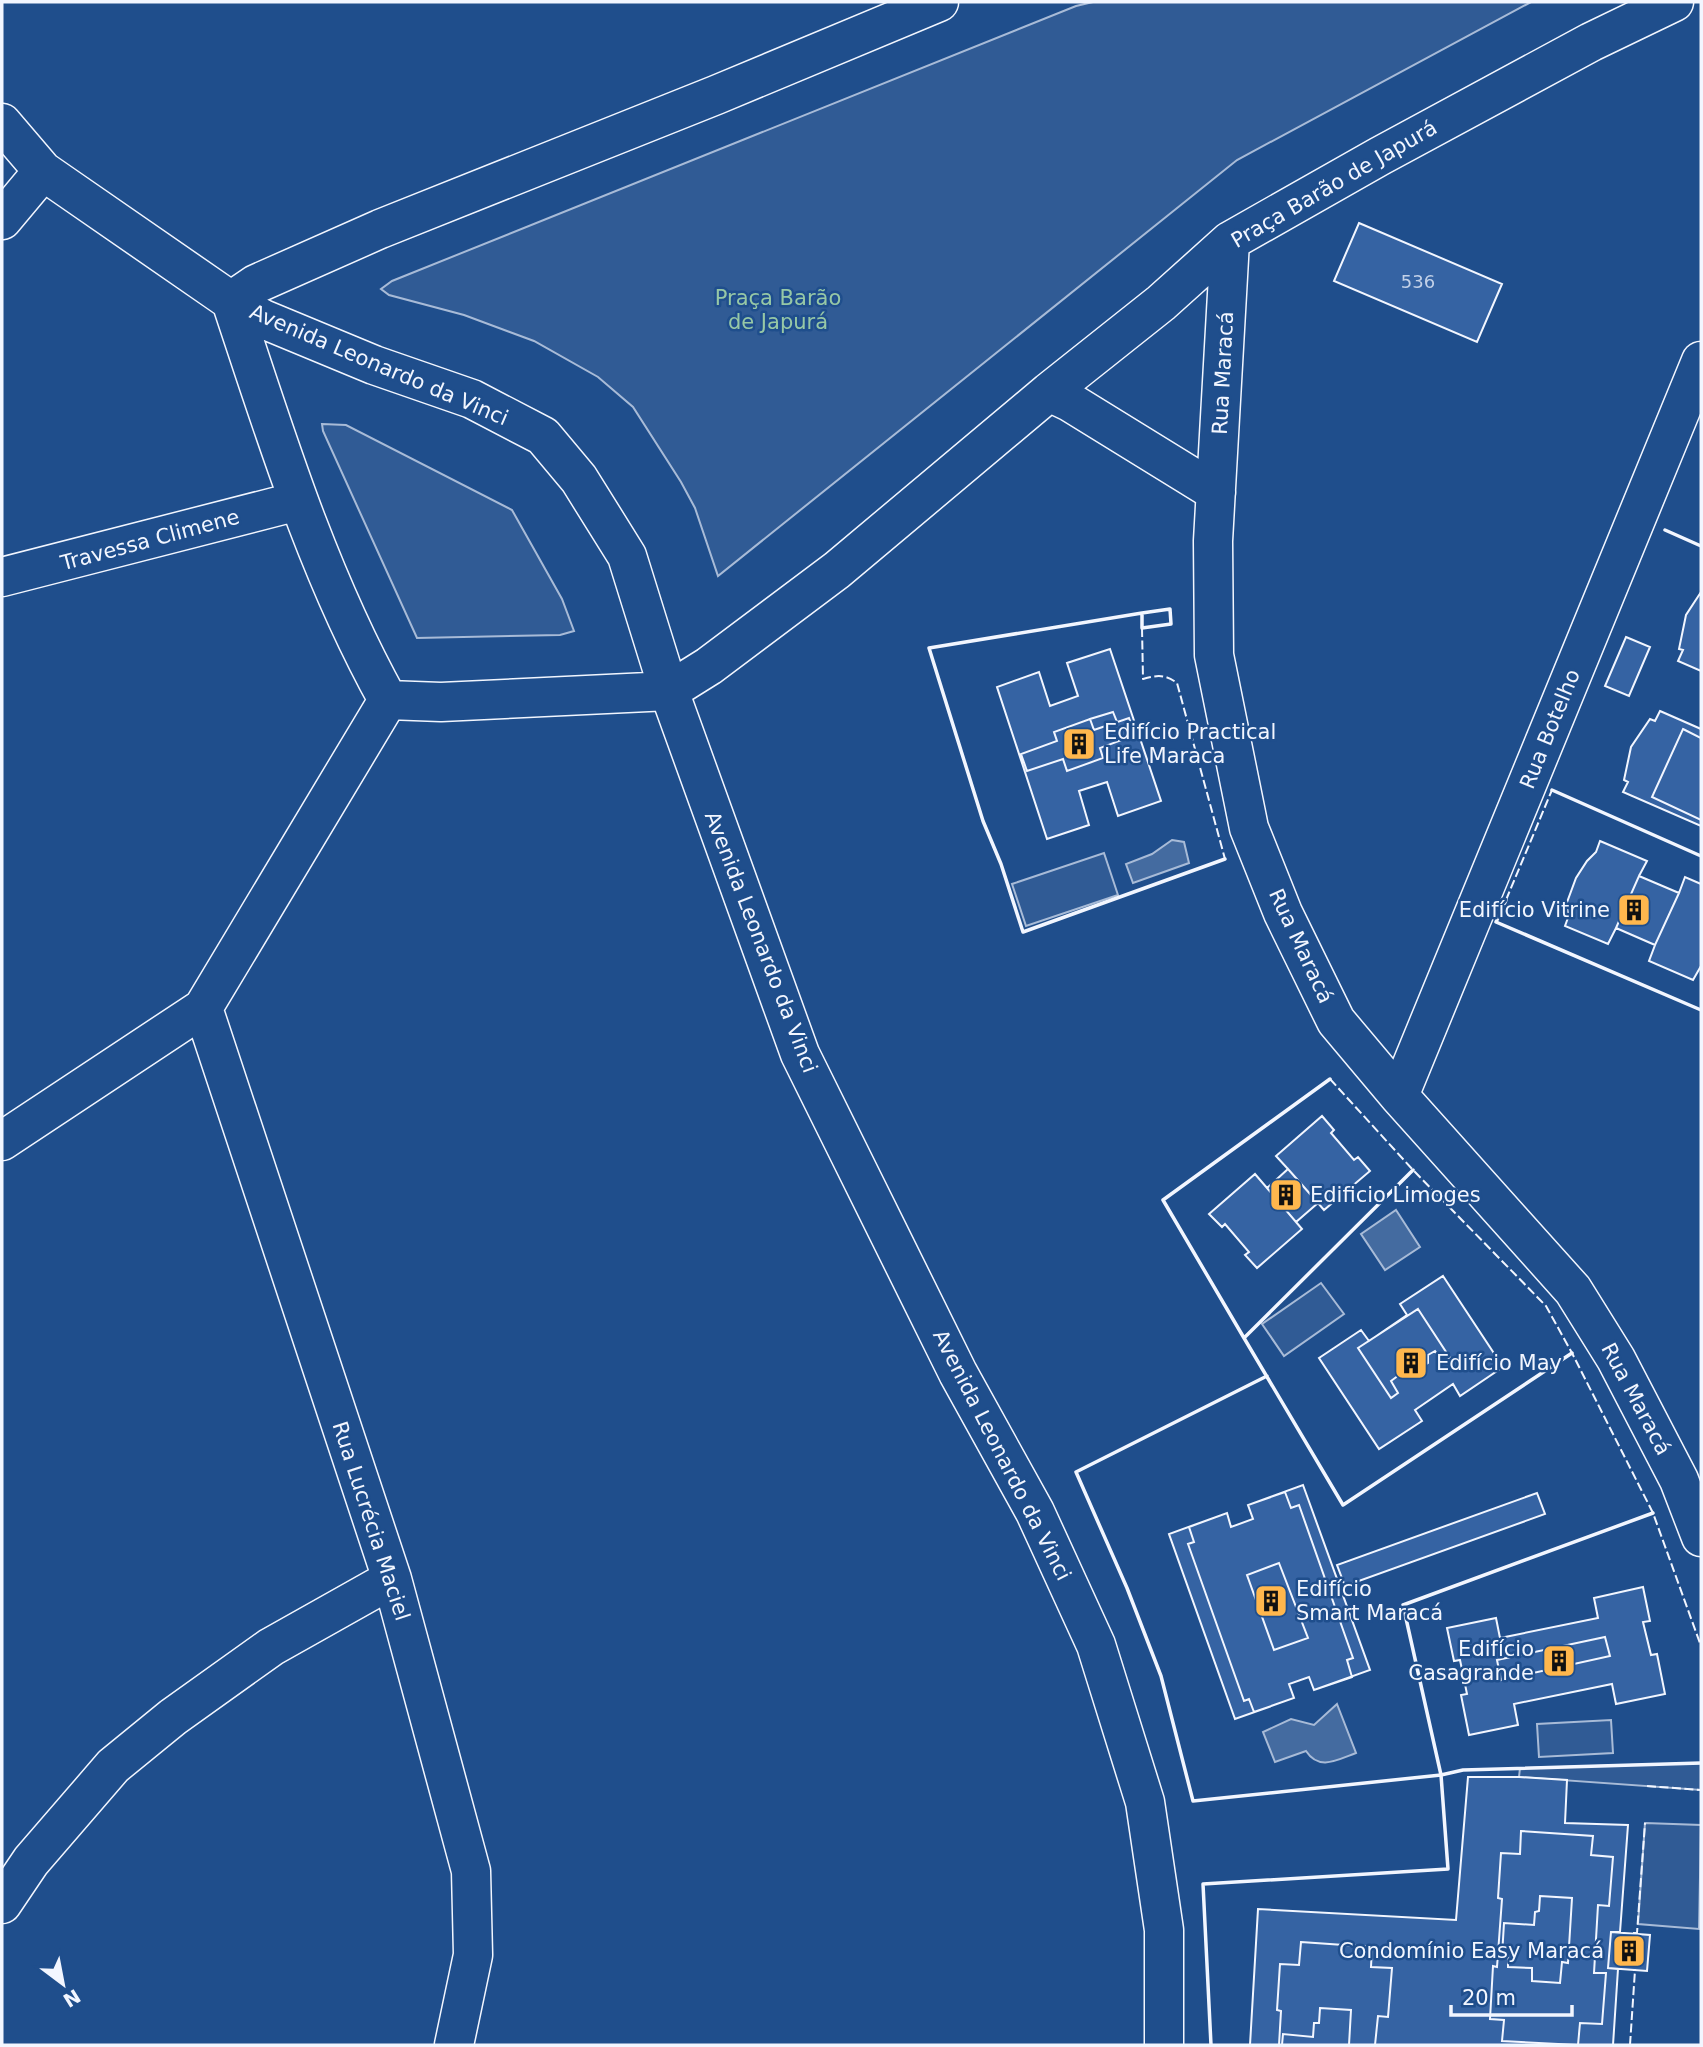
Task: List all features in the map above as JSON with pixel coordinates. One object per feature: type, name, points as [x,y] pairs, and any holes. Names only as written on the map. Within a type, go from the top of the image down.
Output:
[{"type":"street","points":[[2,1141],[203,1008],[388,700],[358,645],[298,501],[231,301],[257,284],[380,229],[716,95],[939,2]]},
{"type":"street","name":"Praça Barão de Japurá","points":[[388,700],[441,702],[669,691],[709,666],[837,570],[1049,392],[1161,303],[1230,241],[1591,42],[1674,2]]},
{"type":"street","name":"Avenida Leonardo da Vinci","points":[[2,123],[43,171],[231,301],[262,319],[373,365],[472,399],[543,436],[579,479],[627,556],[669,691],[800,1054],[958,1373],[1035,1512],[1096,1645],[1145,1802],[1164,1930],[1164,2045]]},
{"type":"street","points":[[2,220],[43,171]]},
{"type":"street","name":"Rua Maracá","points":[[1230,241],[1213,541],[1214,655],[1249,828],[1283,913],[1336,1021],[1399,1096],[1573,1290],[1616,1359],[1667,1456],[1701,1537]]},
{"type":"street","name":"Rua Botelho","points":[[1399,1096],[1701,361]]},
{"type":"street","points":[[1049,392],[1070,402],[1216,492]]},
{"type":"street","name":"Travessa Climene","points":[[2,577],[298,501]]},
{"type":"street","name":"Rua Lucrécia Maciel","points":[[203,1008],[392,1579],[471,1871],[473,1955],[454,2045]]},
{"type":"street","points":[[2,1904],[31,1861],[113,1766],[173,1717],[271,1647],[392,1579]]},
{"type":"shaded area","name":"Praça Barão de Japurá","points":[[1093,2],[1531,2],[1237,160],[718,576],[695,508],[681,482],[633,407],[598,377],[534,341],[464,315],[389,295],[381,289],[392,281],[1076,6]]},
{"type":"shaded area","points":[[322,424],[346,425],[512,510],[562,599],[574,631],[560,635],[417,638]]},
{"type":"shaded area","points":[[1172,840],[1184,842],[1189,863],[1133,883],[1126,864],[1152,854]]},
{"type":"shaded area","points":[[1104,853],[1118,895],[1026,926],[1012,884]]},
{"type":"shaded area","points":[[1396,1210],[1420,1247],[1385,1270],[1361,1234]]},
{"type":"shaded area","points":[[1321,1283],[1344,1314],[1284,1356],[1262,1324]]},
{"type":"shaded area","points":[[1337,1704],[1356,1753],[1335,1761],[1323,1762],[1317,1761],[1306,1751],[1275,1762],[1263,1732],[1291,1719],[1314,1725]]},
{"type":"shaded area","points":[[1611,1720],[1613,1753],[1539,1757],[1537,1724]]},
{"type":"shaded area","points":[[1701,1763],[1701,1790],[1519,1777],[1520,1768]]},
{"type":"shaded area","points":[[1645,1823],[1701,1825],[1699,1929],[1638,1924]]},
{"type":"building","points":[[1359,223],[1502,284],[1477,342],[1334,281]]},
{"type":"building","points":[[1701,592],[1701,671],[1678,661],[1683,650],[1679,649],[1686,615]]},
{"type":"building","points":[[1626,637],[1650,647],[1629,696],[1605,686]]},
{"type":"building","name":"Edifício Practical Life Maraca","points":[[1110,649],[1161,801],[1118,816],[1107,782],[1079,791],[1089,825],[1047,839],[997,687],[1039,672],[1050,706],[1078,696],[1067,663]]},
{"type":"building","points":[[1660,711],[1701,729],[1701,826],[1623,792],[1628,782],[1624,780],[1631,747],[1650,719],[1655,721]]},
{"type":"building","points":[[1113,712],[1117,722],[1094,730],[1090,719]]},
{"type":"building","points":[[1129,718],[1135,735],[1100,748],[1103,758],[1067,771],[1063,759],[1027,771],[1021,754],[1057,741],[1054,732],[1090,719],[1094,730]]},
{"type":"building","points":[[1683,729],[1701,738],[1701,820],[1652,797]]},
{"type":"building","name":"Edifício Vitrine","points":[[1600,841],[1647,861],[1639,876],[1679,893],[1685,877],[1701,884],[1701,966],[1693,980],[1649,961],[1655,945],[1616,928],[1608,944],[1565,926],[1569,915],[1566,905],[1576,878],[1596,852]]},
{"type":"building","points":[[1639,876],[1679,893],[1655,945],[1616,928]]},
{"type":"building","name":"Edificio Limoges","points":[[1322,1116],[1334,1130],[1331,1133],[1354,1160],[1358,1157],[1370,1171],[1324,1210],[1318,1203],[1296,1222],[1302,1229],[1257,1268],[1245,1255],[1249,1252],[1225,1224],[1222,1227],[1209,1214],[1255,1174],[1267,1188],[1288,1169],[1276,1156]]},
{"type":"building","points":[[1288,1169],[1318,1203],[1296,1222],[1267,1188]]},
{"type":"building","name":"Edifício May","points":[[1443,1276],[1503,1367],[1460,1396],[1453,1384],[1415,1410],[1422,1421],[1379,1449],[1319,1358],[1361,1330],[1369,1341],[1407,1315],[1400,1304]]},
{"type":"building","points":[[1418,1309],[1450,1358],[1443,1362],[1435,1351],[1428,1355],[1428,1363],[1406,1377],[1399,1375],[1391,1381],[1398,1393],[1391,1398],[1358,1348]]},
{"type":"building","name":"Edifício Smart Maracá","points":[[1303,1485],[1370,1670],[1314,1690],[1309,1677],[1289,1684],[1294,1698],[1235,1719],[1169,1534],[1227,1513],[1231,1527],[1253,1519],[1248,1505]]},
{"type":"building","name":"Edifício Smart Maracá","points":[[1285,1492],[1291,1508],[1299,1505],[1353,1658],[1347,1660],[1352,1677],[1314,1690],[1309,1677],[1289,1684],[1294,1698],[1254,1712],[1249,1699],[1244,1701],[1188,1544],[1194,1542],[1189,1527],[1227,1513],[1231,1527],[1253,1519],[1248,1505]]},
{"type":"building","points":[[1537,1493],[1545,1514],[1345,1586],[1337,1565]]},
{"type":"building","points":[[1279,1563],[1308,1638],[1274,1650],[1247,1575]]},
{"type":"building","name":"Edifício Casagrande","points":[[1643,1587],[1650,1621],[1643,1622],[1651,1655],[1657,1654],[1665,1694],[1616,1704],[1612,1684],[1514,1704],[1518,1725],[1469,1735],[1461,1695],[1467,1694],[1460,1660],[1454,1661],[1447,1628],[1496,1618],[1500,1638],[1598,1618],[1594,1598]]},
{"type":"building","points":[[1605,1637],[1610,1656],[1501,1680],[1497,1660]]},
{"type":"building","points":[[1468,1777],[1567,1780],[1565,1823],[1628,1825],[1620,1932],[1611,1932],[1608,1968],[1618,1969],[1613,2045],[1250,2045],[1258,1909],[1456,1920]]},
{"type":"building","points":[[1521,1831],[1593,1836],[1591,1855],[1613,1857],[1609,1906],[1598,1905],[1594,1973],[1606,1973],[1602,2024],[1580,2023],[1578,2045],[1502,2041],[1504,2020],[1490,2019],[1493,1966],[1497,1967],[1502,1899],[1498,1898],[1501,1853],[1520,1854]]},
{"type":"building","points":[[1540,1896],[1572,1898],[1568,1963],[1562,1962],[1560,1983],[1532,1981],[1532,1968],[1508,1967],[1508,1957],[1502,1956],[1504,1923],[1534,1925]]},
{"type":"building","name":"Condomínio Easy Maracá","points":[[1611,1932],[1650,1935],[1647,1971],[1608,1968]]},
{"type":"building","points":[[1301,1942],[1372,1947],[1371,1967],[1392,1968],[1388,2017],[1378,2016],[1375,2045],[1279,2045],[1281,2011],[1277,2010],[1280,1964],[1299,1965]]},
{"type":"building","points":[[1320,2008],[1351,2010],[1349,2045],[1282,2045],[1283,2034],[1313,2037],[1314,2023],[1319,2023]]},
{"type":"fence","points":[[1142,628],[1143,679],[1161,676],[1177,683],[1225,859]]},
{"type":"fence","points":[[1506,900],[1552,790]]},
{"type":"fence","points":[[1330,1079],[1413,1170],[1546,1306],[1653,1513],[1701,1646]]},
{"type":"fence","points":[[1647,1786],[1701,1790]]},
{"type":"fence","points":[[1633,1933],[1637,1933],[1645,1823]]},
{"type":"fence","points":[[1630,2045],[1633,1970]]},
{"type":"wall","points":[[1665,530],[1701,546]]},
{"type":"wall","points":[[1142,613],[1170,609],[1171,624],[1142,628],[1142,613],[929,648],[983,821],[1001,864],[1023,932],[1225,859]]},
{"type":"wall","points":[[1552,790],[1701,856]]},
{"type":"wall","points":[[1506,900],[1496,922],[1701,1010]]},
{"type":"wall","points":[[1330,1079],[1163,1200],[1244,1338],[1413,1170]]},
{"type":"wall","points":[[1244,1338],[1343,1505],[1572,1353]]},
{"type":"wall","points":[[1267,1376],[1076,1472],[1127,1588],[1161,1676],[1193,1801],[1441,1775]]},
{"type":"wall","points":[[1441,1775],[1403,1605],[1653,1513]]},
{"type":"wall","points":[[1211,2045],[1203,1884],[1448,1869],[1441,1775],[1463,1770],[1701,1763]]},
{"type":"place","name":"Edifício Practical Life Maraca","points":[[1079,744]]},
{"type":"place","name":"Edifício Vitrine","points":[[1634,910]]},
{"type":"place","name":"Edificio Limoges","points":[[1286,1195]]},
{"type":"place","name":"Edifício May","points":[[1411,1363]]},
{"type":"place","name":"Edifício Smart Maracá","points":[[1271,1601]]},
{"type":"place","name":"Edifício Casagrande","points":[[1559,1661]]},
{"type":"place","name":"Condomínio Easy Maracá","points":[[1629,1951]]}]
